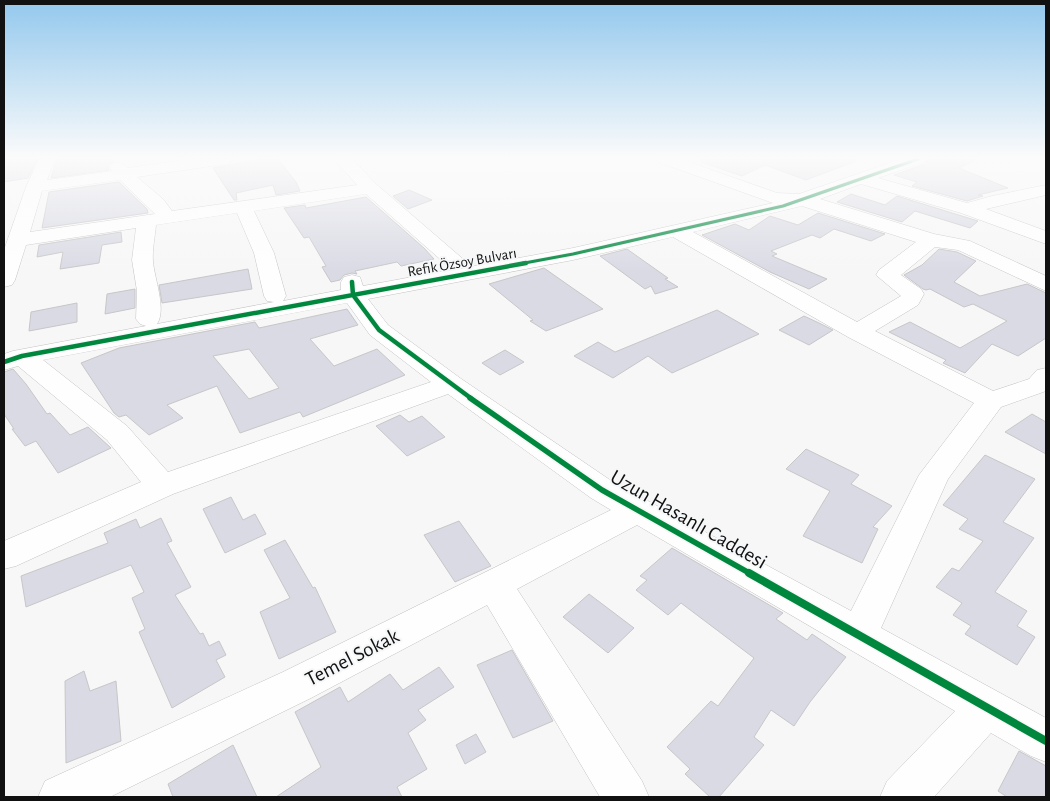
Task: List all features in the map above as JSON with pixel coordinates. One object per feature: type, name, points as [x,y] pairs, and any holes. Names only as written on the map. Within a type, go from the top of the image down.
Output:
[{"type":"street","points":[[4,280],[32,196]]},
{"type":"street","points":[[148,319],[148,291],[142,260],[158,221],[159,204],[150,196]]},
{"type":"street","points":[[17,240],[317,196]]},
{"type":"street","points":[[379,196],[456,264]]},
{"type":"street","points":[[770,196],[803,200],[931,240],[963,245],[1046,284]]},
{"type":"street","name":"Refik Özsoy Bulvarı","points":[[10,356],[353,288],[456,264],[561,246],[780,196]]},
{"type":"street","name":"Refik Özsoy Bulvarı","points":[[10,356],[23,342],[275,296],[353,288],[572,254],[676,231],[813,196]]},
{"type":"street","points":[[923,196],[968,209],[1046,238]]},
{"type":"street","points":[[968,209],[1015,196]]},
{"type":"street","points":[[244,208],[264,253],[275,296]]},
{"type":"street","points":[[963,245],[1006,222]]},
{"type":"street","points":[[676,231],[857,332],[991,401]]},
{"type":"street","points":[[857,332],[910,300],[913,294],[887,274],[931,240]]},
{"type":"street","name":"Uzun Hasanlı Caddesi","points":[[353,288],[379,330],[602,490],[1046,741]]},
{"type":"street","points":[[10,356],[117,433],[162,486]]},
{"type":"street","points":[[858,634],[934,475],[991,401],[1043,383]]},
{"type":"street","points":[[4,556],[162,486],[452,384]]},
{"type":"street","name":"Temel Sokak","points":[[61,797],[298,685],[639,510]]},
{"type":"street","points":[[494,584],[626,797]]},
{"type":"street","points":[[903,797],[987,706]]},
{"type":"building","points":[[48,196],[134,196],[147,209],[148,213],[42,228]]},
{"type":"building","points":[[393,196],[424,196],[432,200],[408,209]]},
{"type":"building","points":[[847,196],[858,196],[885,205],[898,196],[978,221],[970,228],[915,211],[902,222],[837,202]]},
{"type":"building","points":[[950,196],[982,196],[967,201]]},
{"type":"building","points":[[366,197],[434,259],[401,266],[397,262],[355,271],[357,274],[344,275],[340,280],[331,282],[322,267],[326,266],[309,237],[304,238],[284,208],[305,205],[306,208]]},
{"type":"building","points":[[818,213],[885,234],[871,241],[834,229],[820,238],[812,235],[771,251],[777,254],[772,256],[827,279],[809,289],[770,272],[702,235],[735,224],[749,230],[770,216],[798,225]]},
{"type":"building","points":[[121,232],[122,242],[102,245],[99,263],[60,269],[63,252],[37,257],[39,245]]},
{"type":"building","points":[[627,249],[678,287],[655,294],[651,286],[645,289],[600,256]]},
{"type":"building","points":[[939,249],[957,252],[976,261],[954,282],[980,296],[1027,284],[1046,293],[1046,338],[1018,356],[992,344],[965,373],[943,363],[946,360],[889,332],[910,322],[960,348],[1007,321],[973,304],[964,307],[930,289],[923,289],[904,275],[922,265]]},
{"type":"building","points":[[544,268],[603,309],[546,331],[530,321],[533,320],[489,284]]},
{"type":"building","points":[[248,269],[252,289],[162,303],[159,285]]},
{"type":"building","points":[[135,289],[135,308],[105,314],[107,294]]},
{"type":"building","points":[[77,303],[77,322],[29,331],[31,312]]},
{"type":"building","points":[[347,309],[358,325],[310,339],[334,366],[377,349],[405,375],[303,417],[300,412],[240,433],[217,386],[167,405],[183,418],[149,435],[126,415],[119,417],[114,413],[81,363],[119,348],[255,322],[259,328]],"holes":[[[249,349],[279,388],[249,399],[213,356]]]},
{"type":"building","points":[[717,310],[759,334],[672,373],[648,356],[613,378],[574,356],[598,342],[615,352]]},
{"type":"building","points":[[804,316],[833,330],[809,345],[779,330]]},
{"type":"building","points":[[505,350],[524,362],[500,375],[482,363]]},
{"type":"building","points":[[13,369],[47,414],[50,413],[70,435],[88,427],[111,448],[58,473],[36,441],[25,446],[12,429],[14,429],[4,414],[4,372]]},
{"type":"building","points":[[1032,414],[1046,422],[1046,454],[1005,432]]},
{"type":"building","points":[[400,415],[409,422],[422,416],[445,437],[407,456],[376,426]]},
{"type":"building","points":[[806,449],[859,475],[851,484],[892,506],[873,527],[878,529],[862,563],[803,536],[830,491],[786,469]]},
{"type":"building","points":[[985,455],[1035,479],[1003,522],[1034,538],[995,592],[1027,611],[1017,626],[1035,637],[1017,665],[965,634],[971,626],[953,615],[962,603],[936,587],[952,568],[959,571],[983,541],[959,529],[968,519],[943,505]]},
{"type":"building","points":[[231,497],[243,520],[255,514],[266,534],[225,553],[203,509]]},
{"type":"building","points":[[161,518],[172,541],[167,543],[191,587],[175,595],[200,634],[203,633],[209,646],[219,641],[226,655],[216,660],[225,677],[172,708],[139,632],[145,629],[132,598],[144,592],[131,565],[26,607],[21,576],[108,543],[104,533],[136,519],[140,528]]},
{"type":"building","points":[[459,521],[491,566],[455,582],[424,535]]},
{"type":"building","points":[[285,540],[313,588],[315,587],[336,632],[279,659],[260,612],[290,598],[264,550]]},
{"type":"building","points":[[672,548],[783,613],[776,619],[807,640],[812,634],[846,657],[810,702],[794,726],[771,710],[754,737],[764,745],[719,797],[710,797],[685,774],[690,769],[667,747],[711,701],[718,706],[754,658],[681,603],[668,615],[636,590],[647,580],[640,576]]},
{"type":"building","points":[[589,594],[634,628],[608,653],[563,617]]},
{"type":"building","points":[[512,650],[553,721],[513,738],[477,665]]},
{"type":"building","points":[[439,667],[454,687],[418,710],[426,720],[408,733],[427,769],[397,787],[402,797],[276,797],[321,767],[295,712],[340,687],[348,702],[390,674],[403,690]]},
{"type":"building","points":[[84,671],[90,691],[116,681],[121,741],[66,763],[65,681]]},
{"type":"building","points":[[476,734],[486,752],[465,764],[456,745]]},
{"type":"building","points":[[233,745],[257,797],[173,797],[168,784]]},
{"type":"building","points":[[1019,751],[1046,766],[1046,797],[1007,797],[998,791]]},
{"type":"cycle path","points":[[4,362],[22,356],[573,254],[783,206],[811,196]]},
{"type":"cycle path","points":[[352,282],[353,295],[379,330],[451,384],[602,490],[1046,741]]}]
